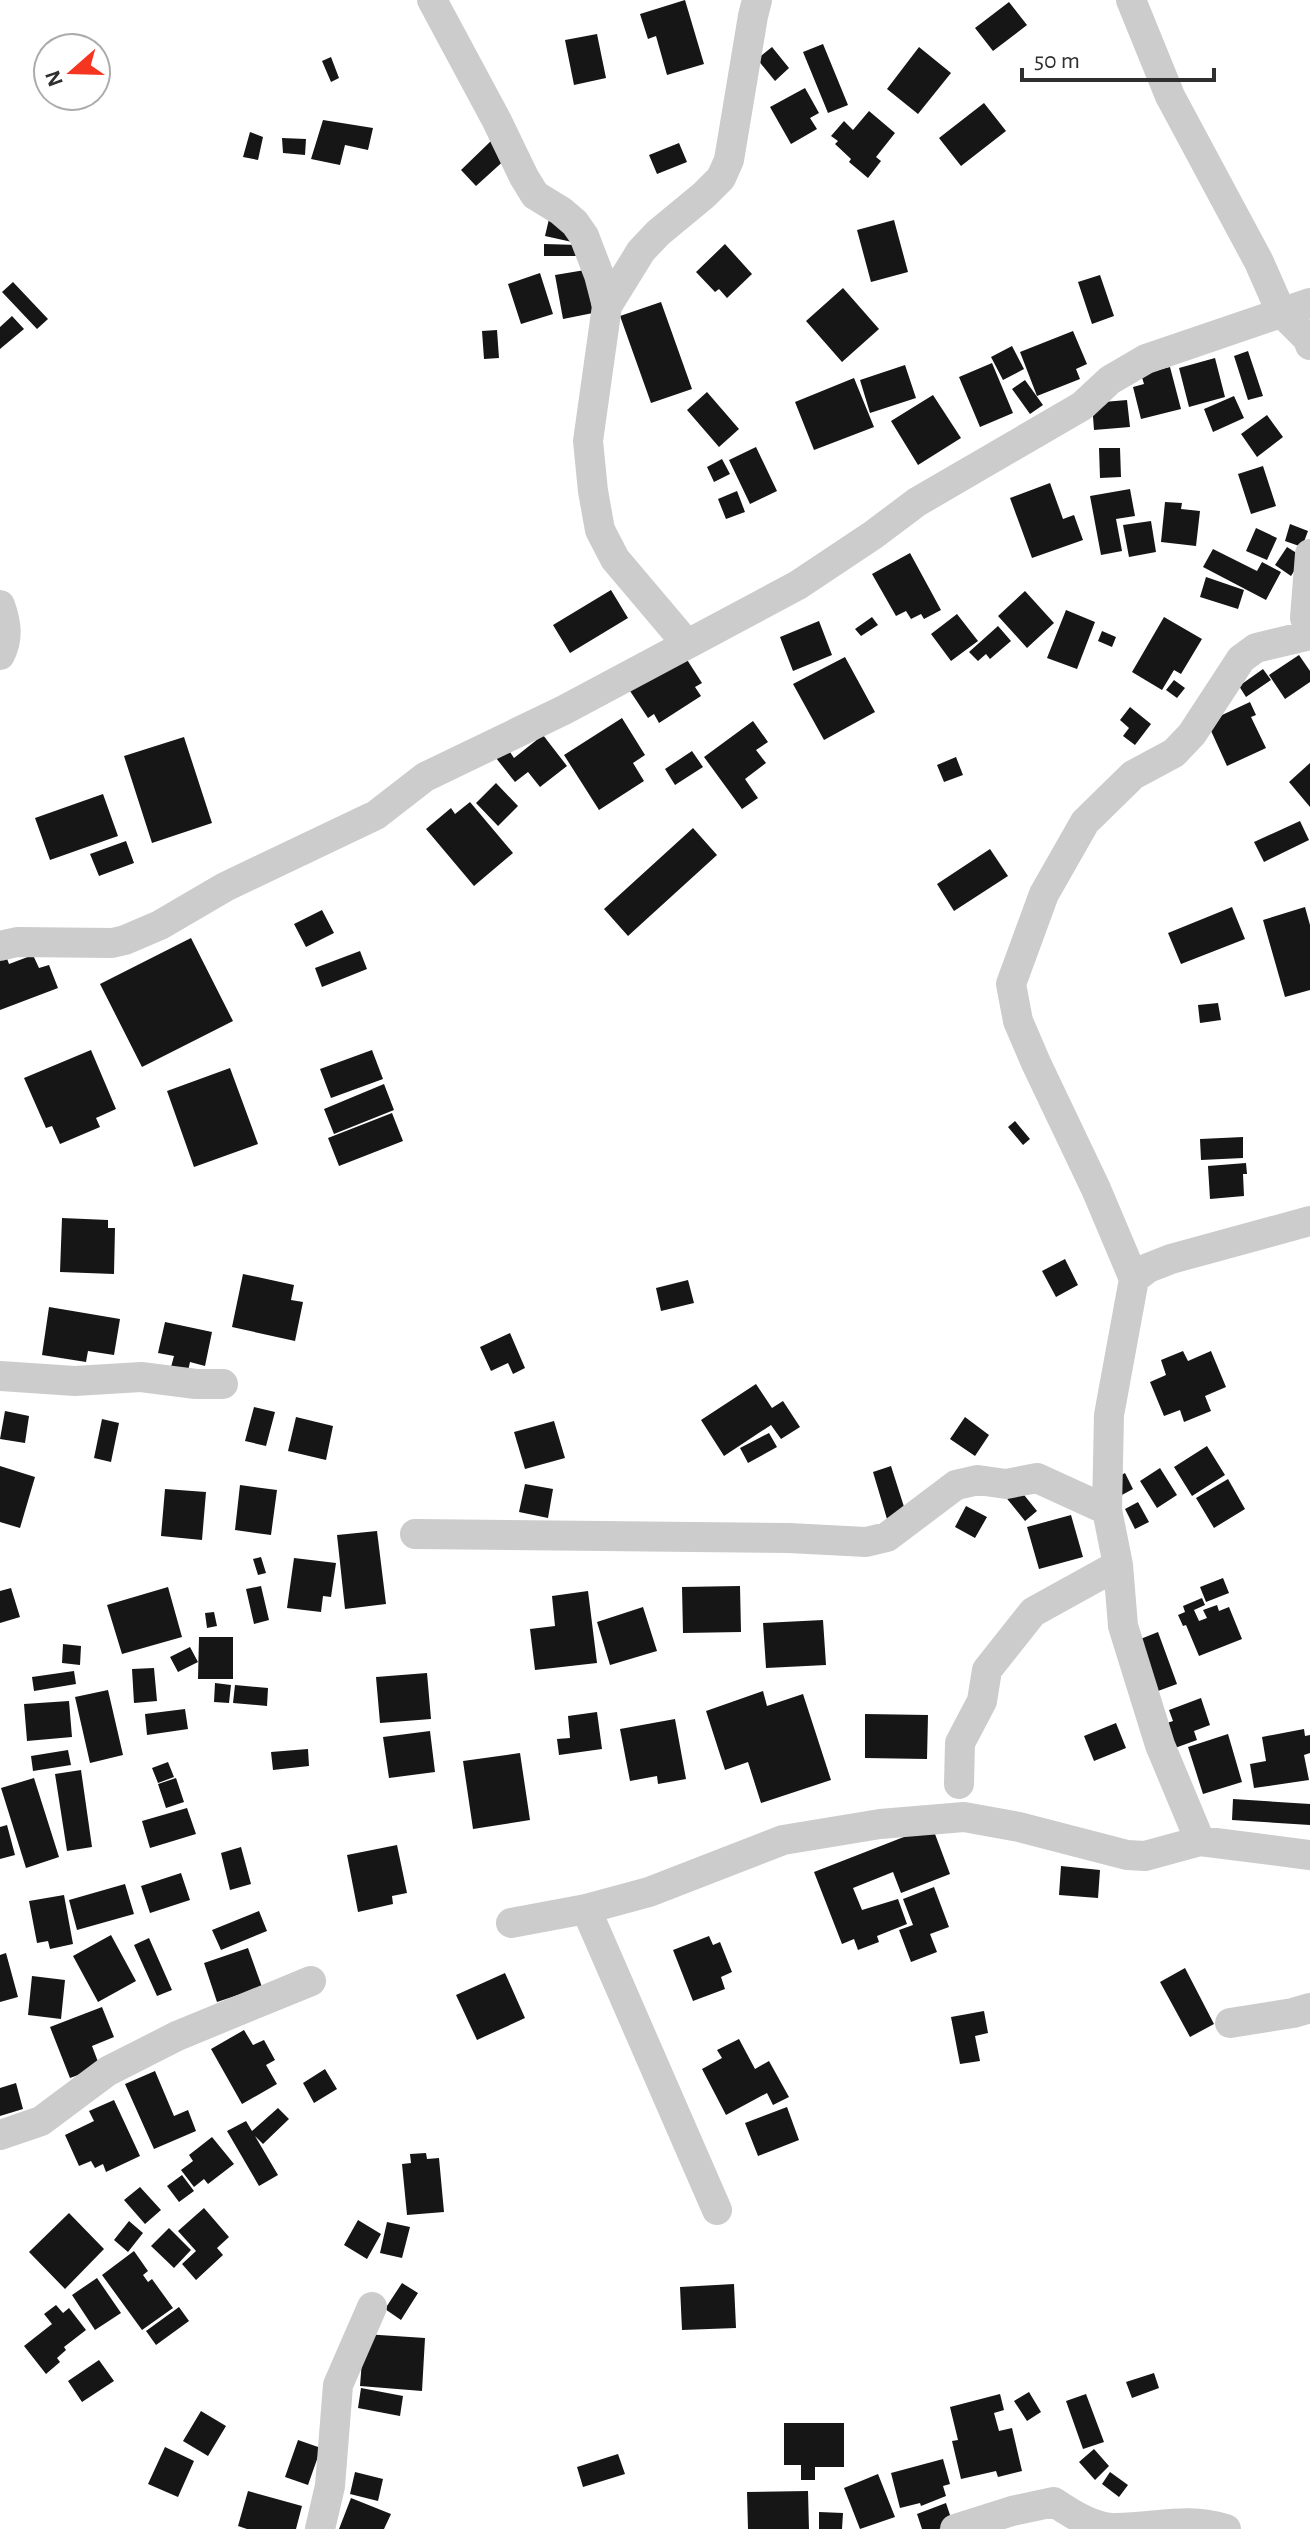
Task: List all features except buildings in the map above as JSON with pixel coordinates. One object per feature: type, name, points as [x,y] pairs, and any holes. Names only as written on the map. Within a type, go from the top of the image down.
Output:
[{"type":"street","points":[[432,0],[529,186],[535,195],[575,223],[584,236],[607,306],[588,441],[600,530],[615,559],[686,643]]},
{"type":"street","points":[[607,306],[641,251],[721,178],[729,160],[757,0]]},
{"type":"street","points":[[1131,0],[1170,96],[1259,262],[1281,312],[1308,339],[1310,345]]},
{"type":"street","points":[[0,946],[17,942],[112,943],[160,925],[225,887],[376,815],[425,777],[564,710],[798,585],[917,502],[1082,406],[1110,380],[1146,359],[1310,303]]},
{"type":"street","points":[[1200,1841],[1160,1745],[1123,1626],[1118,1565],[1107,1510],[1109,1415],[1134,1279],[1018,1021],[1011,984],[1044,894],[1085,822],[1133,775],[1174,753],[1192,734],[1241,659],[1256,648],[1310,633],[1305,618],[1310,554]]},
{"type":"street","points":[[0,605],[6,622],[5,646],[0,655]]},
{"type":"street","points":[[1134,1279],[1148,1268],[1171,1259],[1310,1221]]},
{"type":"street","points":[[0,1376],[75,1381],[141,1377],[214,1386],[223,1384]]},
{"type":"street","points":[[415,1534],[789,1538],[866,1542],[887,1537],[956,1485],[978,1480],[1006,1484],[1037,1478],[1107,1510]]},
{"type":"street","points":[[959,1784],[960,1743],[982,1701],[987,1670],[1033,1612],[1118,1565]]},
{"type":"street","points":[[511,1923],[586,1909],[649,1892],[783,1840],[880,1824],[964,1817],[1019,1827],[1127,1855],[1145,1856],[1200,1841],[1310,1855]]},
{"type":"street","points":[[586,1909],[717,2210]]},
{"type":"street","points":[[0,2135],[41,2121],[108,2071],[177,2036],[311,1981]]},
{"type":"street","points":[[1230,2023],[1310,2008]]},
{"type":"street","points":[[320,2529],[330,2486],[338,2385],[372,2307]]},
{"type":"street","points":[[955,2529],[1054,2502],[1084,2520],[1109,2528],[1192,2521],[1226,2529]]}]
